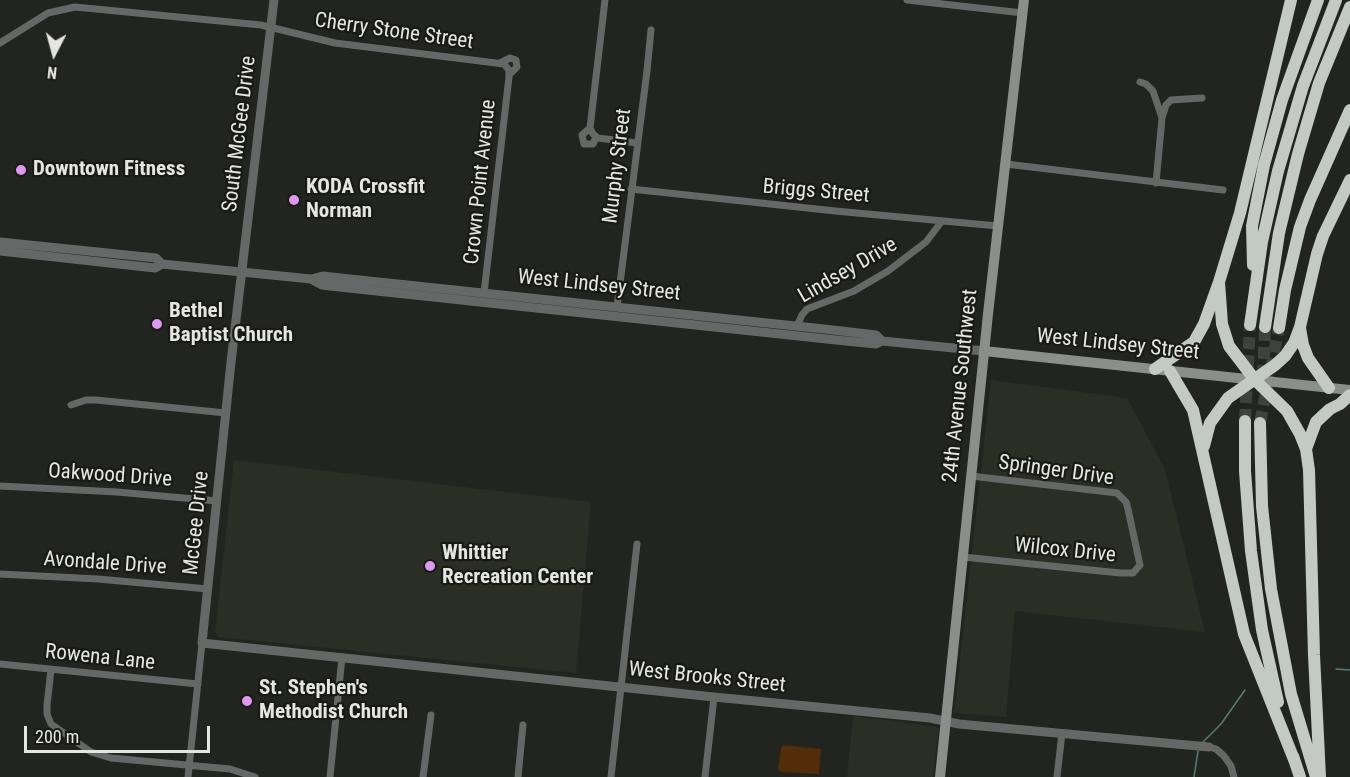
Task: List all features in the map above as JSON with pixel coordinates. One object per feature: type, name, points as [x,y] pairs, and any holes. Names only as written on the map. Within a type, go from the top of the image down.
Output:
[{"type":"highway","points":[[1155,369],[1194,342],[1204,324],[1240,213],[1291,0]]},
{"type":"highway","points":[[1254,293],[1252,226],[1264,165],[1282,100],[1318,0]]},
{"type":"highway","points":[[1250,324],[1270,205],[1288,131],[1313,57],[1336,0]]},
{"type":"highway","points":[[1265,327],[1279,233],[1298,154],[1320,83],[1350,7]]},
{"type":"highway","points":[[1279,328],[1285,290],[1300,227],[1350,110]]},
{"type":"highway","points":[[1203,450],[1207,432],[1215,415],[1228,398],[1285,356],[1294,344],[1323,236],[1350,180]]},
{"type":"highway","points":[[1219,282],[1220,311],[1225,336],[1235,356],[1255,380],[1287,411],[1306,449],[1309,470],[1318,777]]},
{"type":"highway","points":[[1300,327],[1308,358],[1329,388]]},
{"type":"highway","points":[[1170,371],[1191,404],[1244,634],[1295,762]]},
{"type":"highway","points":[[1306,449],[1316,422],[1330,408],[1340,404],[1350,395]]},
{"type":"highway","points":[[1245,421],[1248,514],[1256,595],[1271,674],[1300,777]]},
{"type":"highway","points":[[1260,423],[1263,517],[1270,590],[1291,694],[1318,777]]},
{"type":"main road","name":"24th Avenue Southwest","points":[[940,777],[984,351],[1024,0]]},
{"type":"main road","name":"West Lindsey Street","points":[[984,351],[1350,390]]},
{"type":"street","name":"South McGee Drive","points":[[242,272],[274,0]]},
{"type":"street","points":[[605,0],[590,128],[596,137],[637,143]]},
{"type":"street","points":[[907,0],[1023,13]]},
{"type":"street","name":"Cherry Stone Street","points":[[0,43],[48,13],[75,7],[261,25],[335,43],[503,64]]},
{"type":"street","name":"Murphy Street","points":[[613,310],[651,30]]},
{"type":"street","name":"Crown Point Avenue","points":[[484,293],[509,75],[503,64],[510,58],[516,60],[517,67],[509,75]]},
{"type":"street","points":[[1140,82],[1146,84],[1153,92],[1162,118]]},
{"type":"street","points":[[1156,183],[1162,118],[1166,105],[1171,100],[1202,98]]},
{"type":"street","points":[[590,128],[582,135],[584,144],[593,144],[596,137]]},
{"type":"street","points":[[1006,164],[1223,190]]},
{"type":"street","name":"Briggs Street","points":[[631,189],[998,226]]},
{"type":"street","name":"Lindsey Drive","points":[[796,331],[807,309],[854,291],[888,271],[926,242],[942,221]]},
{"type":"street","name":"West Lindsey Street","points":[[0,242],[156,258],[162,264]]},
{"type":"street","name":"West Lindsey Street","points":[[0,251],[155,268],[162,264],[310,279],[322,285],[429,292],[613,310]]},
{"type":"street","name":"McGee Drive","points":[[188,777],[242,272]]},
{"type":"street","name":"West Lindsey Street","points":[[429,292],[484,293],[638,314],[823,334],[876,344],[882,341],[984,351]]},
{"type":"street","points":[[71,405],[86,400],[96,400],[226,413]]},
{"type":"street","name":"Springer Drive","points":[[971,476],[1113,492],[1121,496],[1128,509]]},
{"type":"street","name":"Oakwood Drive","points":[[0,486],[117,492],[217,501]]},
{"type":"street","name":"Wilcox Drive","points":[[963,557],[1133,573],[1138,569],[1140,561],[1128,509]]},
{"type":"street","points":[[611,777],[636,544]]},
{"type":"street","name":"Avondale Drive","points":[[0,574],[98,579],[208,589]]},
{"type":"street","name":"West Brooks Street","points":[[202,643],[930,718],[946,722],[1209,747]]},
{"type":"street","points":[[330,777],[342,657]]},
{"type":"street","name":"Rowena Lane","points":[[0,664],[198,684]]},
{"type":"street","points":[[51,670],[47,705],[49,719],[55,728],[77,744],[103,757],[230,769],[255,777]]},
{"type":"street","points":[[705,777],[714,697]]},
{"type":"street","points":[[423,777],[430,716]]},
{"type":"street","points":[[518,777],[523,725]]},
{"type":"street","points":[[1058,777],[1062,733]]},
{"type":"street","points":[[1209,747],[1224,756],[1231,766],[1234,777]]},
{"type":"shaded area","points":[[991,380],[1127,398],[1165,469],[1205,632],[1015,611],[1006,717],[954,713]]},
{"type":"shaded area","points":[[234,460],[591,502],[576,673],[218,637],[215,632]]},
{"type":"shaded area","points":[[853,716],[939,727],[933,777],[847,777]]},
{"type":"shaded area","points":[[783,745],[821,749],[819,774],[781,772],[778,769]]},
{"type":"waterway","points":[[1336,669],[1350,670]]},
{"type":"waterway","points":[[1203,742],[1221,724],[1245,690]]},
{"type":"waterway","points":[[1194,777],[1198,751]]},
{"type":"tunnel","points":[[1245,421],[1250,325]]},
{"type":"tunnel","points":[[1263,377],[1265,327]]},
{"type":"tunnel","points":[[1260,423],[1279,328]]},
{"type":"place","name":"Downtown Fitness","points":[[21,170]]},
{"type":"place","name":"KODA Crossfit Norman","points":[[294,200]]},
{"type":"place","name":"Bethel Baptist Church","points":[[157,324]]},
{"type":"place","name":"Whittier Recreation Center","points":[[430,566]]},
{"type":"place","name":"St. Stephen's Methodist Church","points":[[247,701]]}]
